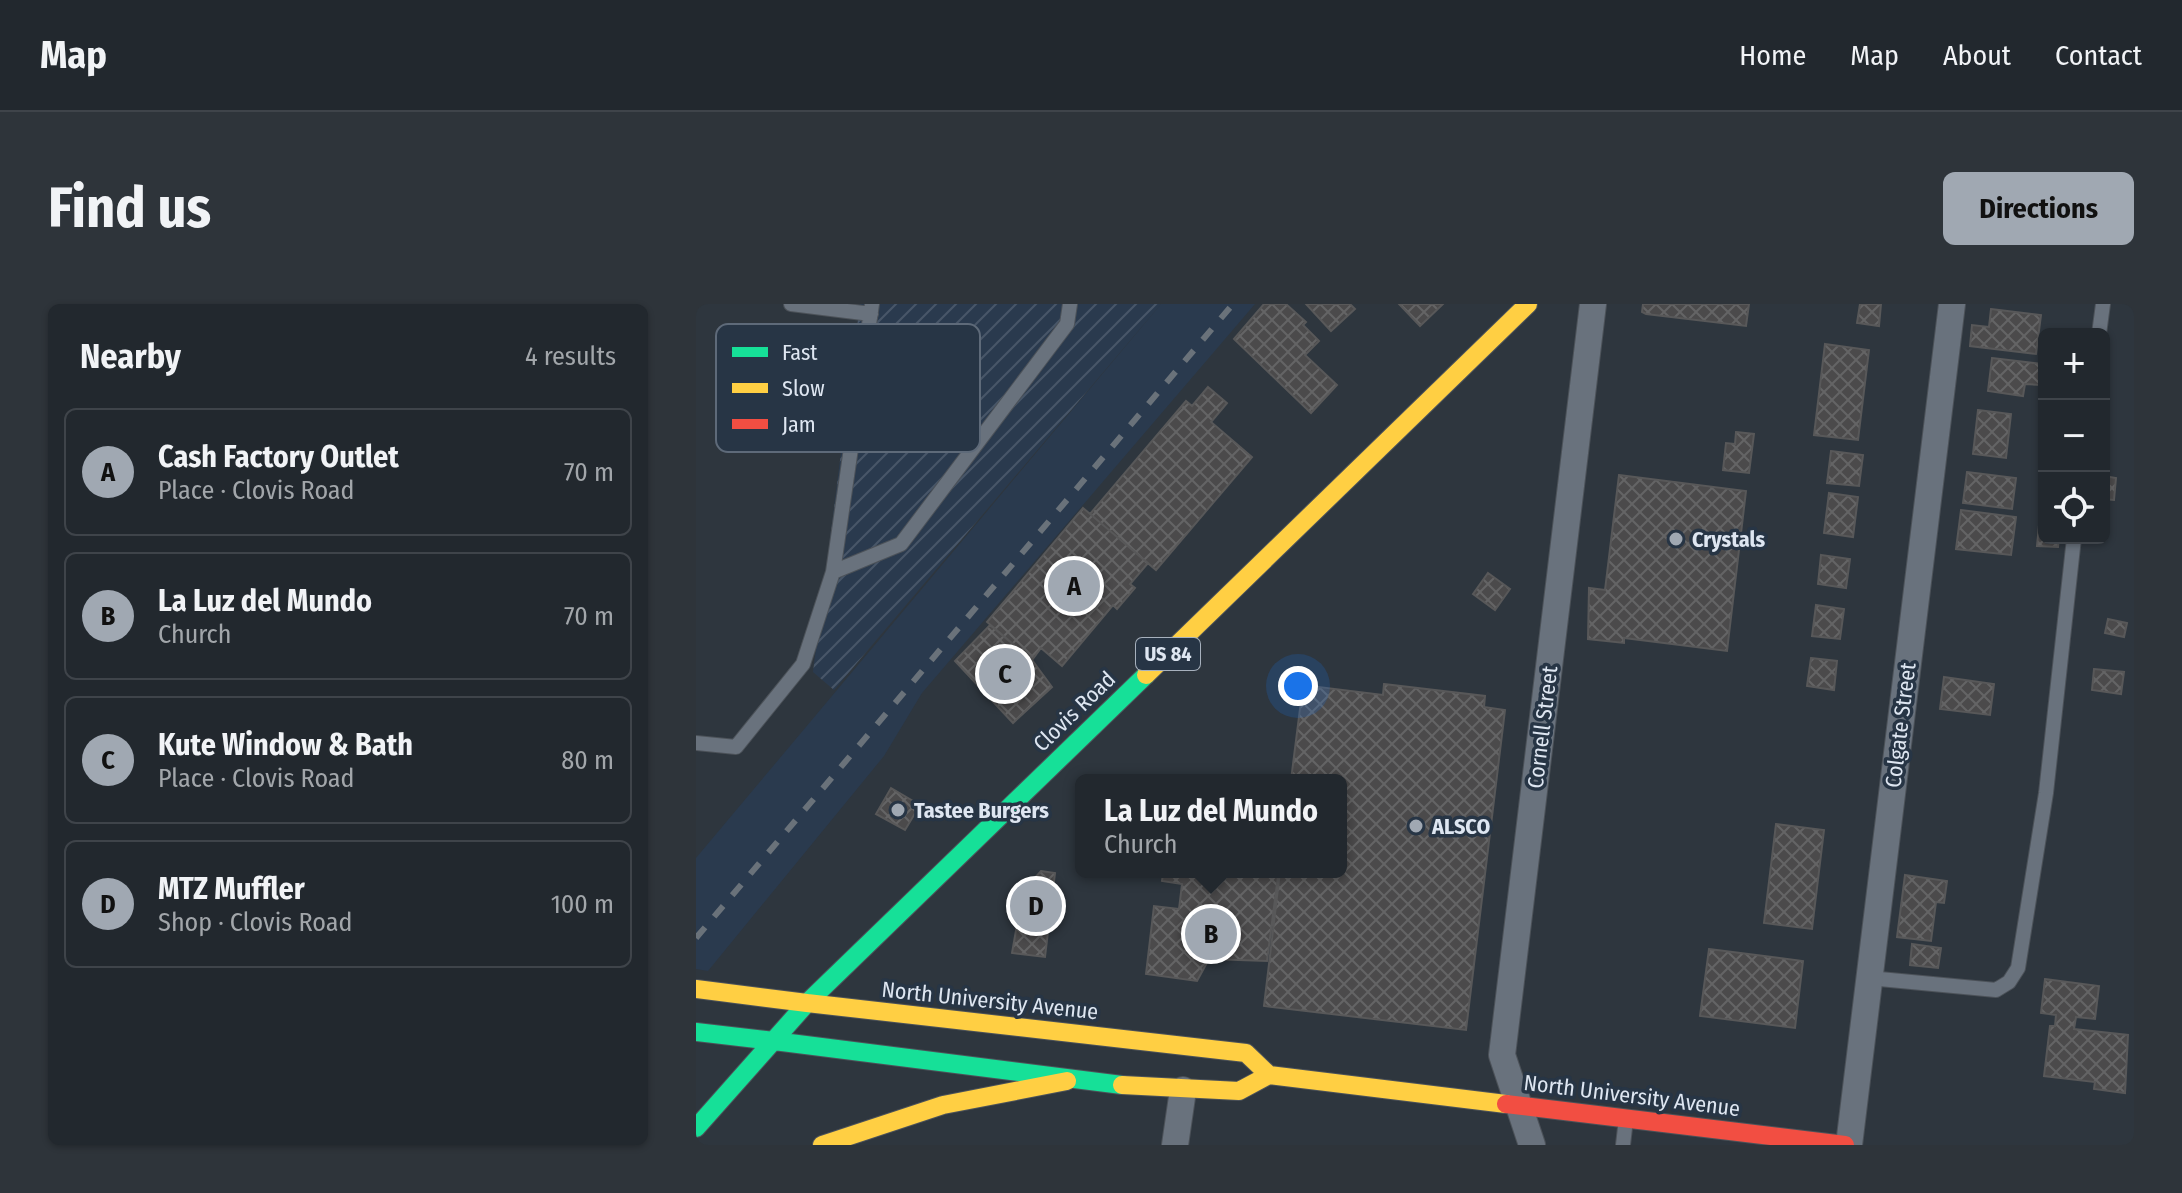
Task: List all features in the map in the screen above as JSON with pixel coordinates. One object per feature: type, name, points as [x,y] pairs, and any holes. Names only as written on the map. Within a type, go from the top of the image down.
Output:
[{"type":"main road","name":"Clovis Road","points":[[696,1128],[807,1003],[1528,304]]},
{"type":"main road","name":"North University Avenue","points":[[696,989],[1246,1053],[1269,1075],[1627,1118],[1749,1139],[1847,1145]]},
{"type":"main road","points":[[696,1032],[1067,1081],[1183,1090],[1239,1091],[1269,1075]]},
{"type":"main road","points":[[822,1145],[943,1105],[1067,1081]]},
{"type":"street","name":"Cornell Street","points":[[1532,1145],[1502,1055],[1593,304]]},
{"type":"street","name":"Colgate Street","points":[[1847,1145],[1952,304]]},
{"type":"street","points":[[1175,1145],[1183,1090]]},
{"type":"lane","points":[[791,304],[871,309]]},
{"type":"lane","points":[[980,439],[1067,324],[1070,304]]},
{"type":"lane","points":[[2100,328],[2103,304]]},
{"type":"lane","points":[[696,743],[736,747],[803,664],[833,572],[850,452]]},
{"type":"lane","points":[[833,572],[901,544],[970,452]]},
{"type":"lane","points":[[1869,978],[1996,990],[2009,982],[2018,968],[2046,793],[2073,544]]},
{"type":"lane","points":[[1623,1145],[1627,1118]]},
{"type":"shaded area","points":[[860,304],[1161,304],[834,690],[813,672],[841,452],[980,452],[980,324],[857,324]]},
{"type":"shaded area","points":[[1161,304],[1255,304],[922,693],[884,756],[708,971],[696,969],[696,858]]},
{"type":"building","points":[[1264,304],[1286,304],[1306,322],[1303,325],[1319,341],[1305,355],[1337,385],[1311,413],[1234,339]]},
{"type":"building","points":[[1306,304],[1350,304],[1355,309],[1331,331]]},
{"type":"building","points":[[1399,304],[1443,304],[1420,326]]},
{"type":"building","points":[[1643,304],[1749,304],[1746,326],[1646,314],[1642,312]]},
{"type":"building","points":[[1860,304],[1881,304],[1879,326],[1857,323]]},
{"type":"building","points":[[1991,309],[2041,315],[2036,354],[1970,346],[1972,325],[1989,327]]},
{"type":"building","points":[[1825,344],[1869,350],[1858,440],[1814,435]]},
{"type":"building","points":[[1992,358],[2038,363],[2038,385],[2025,384],[2023,396],[1988,391]]},
{"type":"building","points":[[1208,387],[1227,403],[1211,422],[1252,457],[1156,570],[1090,514],[1186,401],[1192,406]]},
{"type":"building","points":[[1978,410],[2011,414],[2006,458],[1973,454]]},
{"type":"building","points":[[1736,432],[1754,434],[1749,473],[1723,470],[1726,443],[1735,444]]},
{"type":"building","points":[[1831,451],[1863,455],[1859,486],[1827,483]]},
{"type":"building","points":[[1967,472],[2016,478],[2012,509],[1963,503]]},
{"type":"building","name":"Crystals","points":[[1619,475],[1746,491],[1727,651],[1624,638],[1624,643],[1588,639],[1589,588],[1605,590]]},
{"type":"building","points":[[2110,477],[2116,478],[2114,500],[2110,500]]},
{"type":"building","points":[[1829,493],[1858,497],[1853,537],[1824,533]]},
{"type":"building","points":[[1083,508],[1148,563],[1130,584],[1135,588],[1117,609],[1113,605],[1062,666],[1041,648],[1032,660],[987,622]]},
{"type":"building","points":[[1961,510],[2016,517],[2011,555],[1956,549]]},
{"type":"building","points":[[2038,536],[2038,544],[2058,544],[2058,547],[2037,546]]},
{"type":"building","points":[[1821,555],[1850,559],[1846,588],[1818,584]]},
{"type":"building","points":[[1488,573],[1510,589],[1495,610],[1473,594]]},
{"type":"building","points":[[1816,605],[1844,609],[1840,639],[1812,636]]},
{"type":"building","points":[[2108,619],[2127,623],[2124,637],[2105,633]]},
{"type":"building","points":[[990,625],[1032,660],[1052,687],[1013,723],[955,661]]},
{"type":"building","points":[[1811,658],[1837,661],[1834,690],[1807,686]]},
{"type":"building","points":[[2094,669],[2124,672],[2121,694],[2092,690]]},
{"type":"building","points":[[1944,677],[1994,684],[1990,715],[1940,709]]},
{"type":"building","name":"ALSCO","points":[[1384,684],[1485,696],[1484,707],[1505,710],[1466,1030],[1264,1006],[1279,878],[1347,878],[1347,774],[1292,774],[1303,685],[1383,695]]},
{"type":"building","name":"Tastee Burgers","points":[[891,788],[920,805],[905,830],[876,814]]},
{"type":"building","points":[[1776,824],[1824,830],[1812,929],[1764,923]]},
{"type":"building","points":[[1041,871],[1055,873],[1045,957],[1012,953],[1023,891]]},
{"type":"building","points":[[1905,875],[1947,881],[1944,903],[1936,902],[1931,941],[1897,937]]},
{"type":"building","points":[[1162,878],[1278,878],[1267,961],[1209,959],[1197,981],[1146,974],[1154,906],[1179,909],[1182,884],[1162,881]]},
{"type":"building","points":[[1912,944],[1941,948],[1938,968],[1910,965]]},
{"type":"building","points":[[1709,949],[1803,961],[1795,1028],[1700,1016]]},
{"type":"building","points":[[2045,979],[2099,986],[2095,1019],[2076,1017],[2074,1029],[2128,1035],[2125,1093],[2094,1089],[2095,1082],[2044,1076],[2050,1026],[2055,1026],[2056,1015],[2041,1013]]},
{"type":"railway","points":[[696,938],[1233,304]]},
{"type":"traffic: fast","points":[[696,1128],[807,1003],[1146,675]]},
{"type":"traffic: fast","points":[[696,1032],[774,1041]]},
{"type":"traffic: fast","points":[[774,1041],[1122,1085]]},
{"type":"traffic: slow","points":[[1146,675],[1528,304]]},
{"type":"traffic: slow","points":[[696,989],[807,1003]]},
{"type":"traffic: slow","points":[[807,1003],[1246,1053],[1269,1075]]},
{"type":"traffic: slow","points":[[1122,1085],[1239,1091],[1269,1075],[1506,1104]]},
{"type":"traffic: slow","points":[[822,1145],[943,1105],[1067,1081]]},
{"type":"traffic: jam","points":[[1506,1104],[1845,1145]]},
{"type":"place","name":"Crystals","points":[[1676,539]]},
{"type":"place","name":"Cash Factory Outlet","points":[[1074,586]]},
{"type":"place","name":"Kute Window & Bath","points":[[1005,674]]},
{"type":"place","name":"Tastee Burgers","points":[[898,810]]},
{"type":"place","name":"ALSCO","points":[[1416,826]]},
{"type":"place","name":"MTZ Muffler","points":[[1036,906]]},
{"type":"place","name":"La Luz del Mundo","points":[[1211,934]]}]
